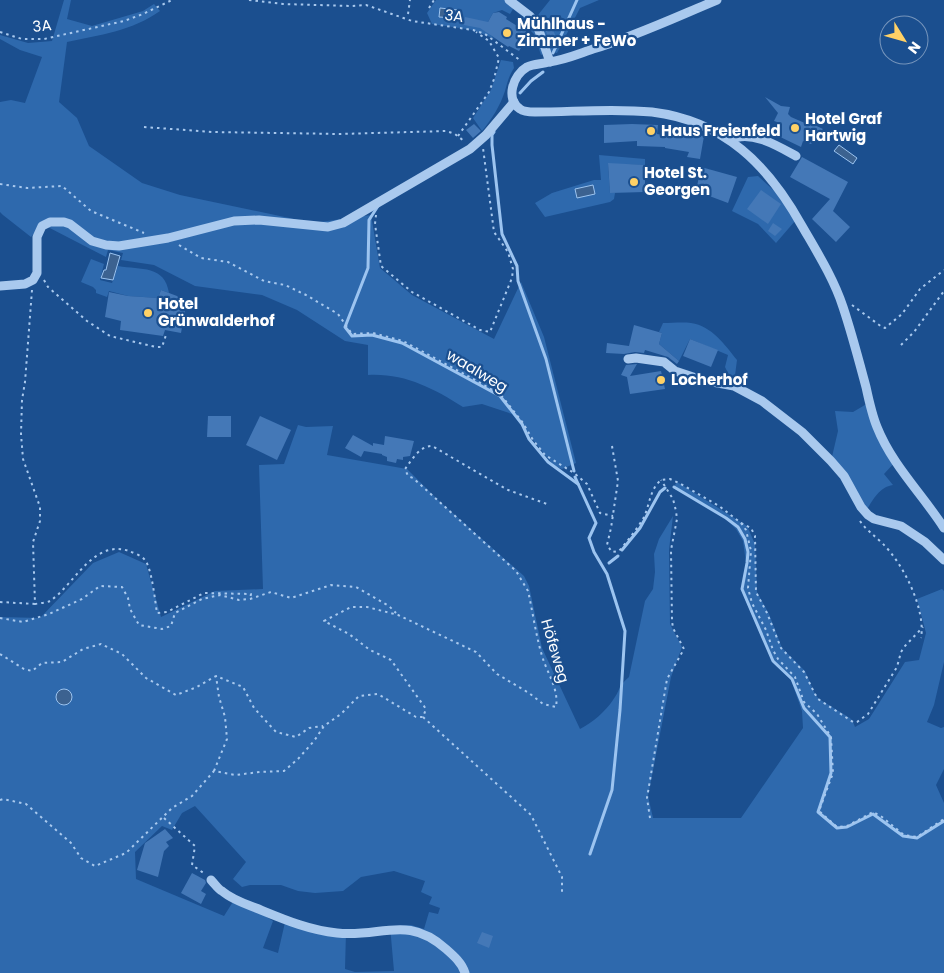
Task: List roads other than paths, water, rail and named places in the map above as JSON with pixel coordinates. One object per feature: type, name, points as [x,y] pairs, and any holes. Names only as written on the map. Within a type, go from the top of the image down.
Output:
[{"type":"street","points":[[509,0],[530,16],[537,25],[550,62]]},
{"type":"street","points":[[717,0],[659,26],[624,39],[550,62],[528,66],[514,82],[512,93],[514,102],[518,108],[524,111],[535,112],[633,111],[670,115],[694,123],[730,140],[761,167],[776,183],[790,203],[831,279],[842,304],[877,428],[896,461],[944,528]]},
{"type":"street","points":[[0,286],[25,284],[33,280],[37,273],[37,237],[42,226],[50,222],[70,224],[92,240],[106,245],[119,246],[168,238],[234,221],[259,220],[328,227],[351,218],[473,152],[482,138],[514,102]]},
{"type":"street","points":[[730,140],[737,137],[764,139],[796,156]]},
{"type":"street","points":[[628,359],[636,358],[664,362],[675,371],[741,389],[762,401],[802,432],[831,461],[844,476],[858,503],[868,515],[874,519],[901,526],[925,542],[944,560]]},
{"type":"street","points":[[211,880],[221,891],[247,904],[296,924],[319,930],[355,934],[388,930],[417,930],[440,943],[453,955],[465,973]]},
{"type":"waterway","points":[[553,53],[577,0]]},
{"type":"waterway","points":[[520,93],[543,72]]},
{"type":"waterway","points":[[494,132],[492,135],[492,145],[502,234],[517,266],[518,281],[546,359],[574,471]]},
{"type":"waterway","points":[[378,206],[369,220],[368,268],[345,327],[352,336],[372,335],[402,343],[500,396],[522,424],[529,439],[548,462],[578,484]]},
{"type":"waterway","points":[[575,477],[596,523],[589,538],[594,552],[607,574],[625,631],[612,790],[590,854]]},
{"type":"waterway","points":[[674,487],[726,518],[738,527],[745,539],[748,552],[742,589],[773,661],[792,679],[804,708],[830,737],[831,773],[818,812],[837,828],[847,827],[873,814],[903,836],[917,838],[944,821]]},
{"type":"waterway","points":[[622,550],[640,528],[660,492],[665,488]]},
{"type":"waterway","points":[[609,563],[618,556]]},
{"type":"place","name":"Mühlhaus - Zimmer + FeWo","points":[[507,33]]},
{"type":"place","name":"Hotel Graf Hartwig","points":[[795,128]]},
{"type":"place","name":"Haus Freienfeld","points":[[651,131]]},
{"type":"place","name":"Hotel St. Georgen","points":[[634,182]]},
{"type":"place","name":"Hotel Grünwalderhof","points":[[148,313]]},
{"type":"place","name":"Locherhof","points":[[661,380]]}]
